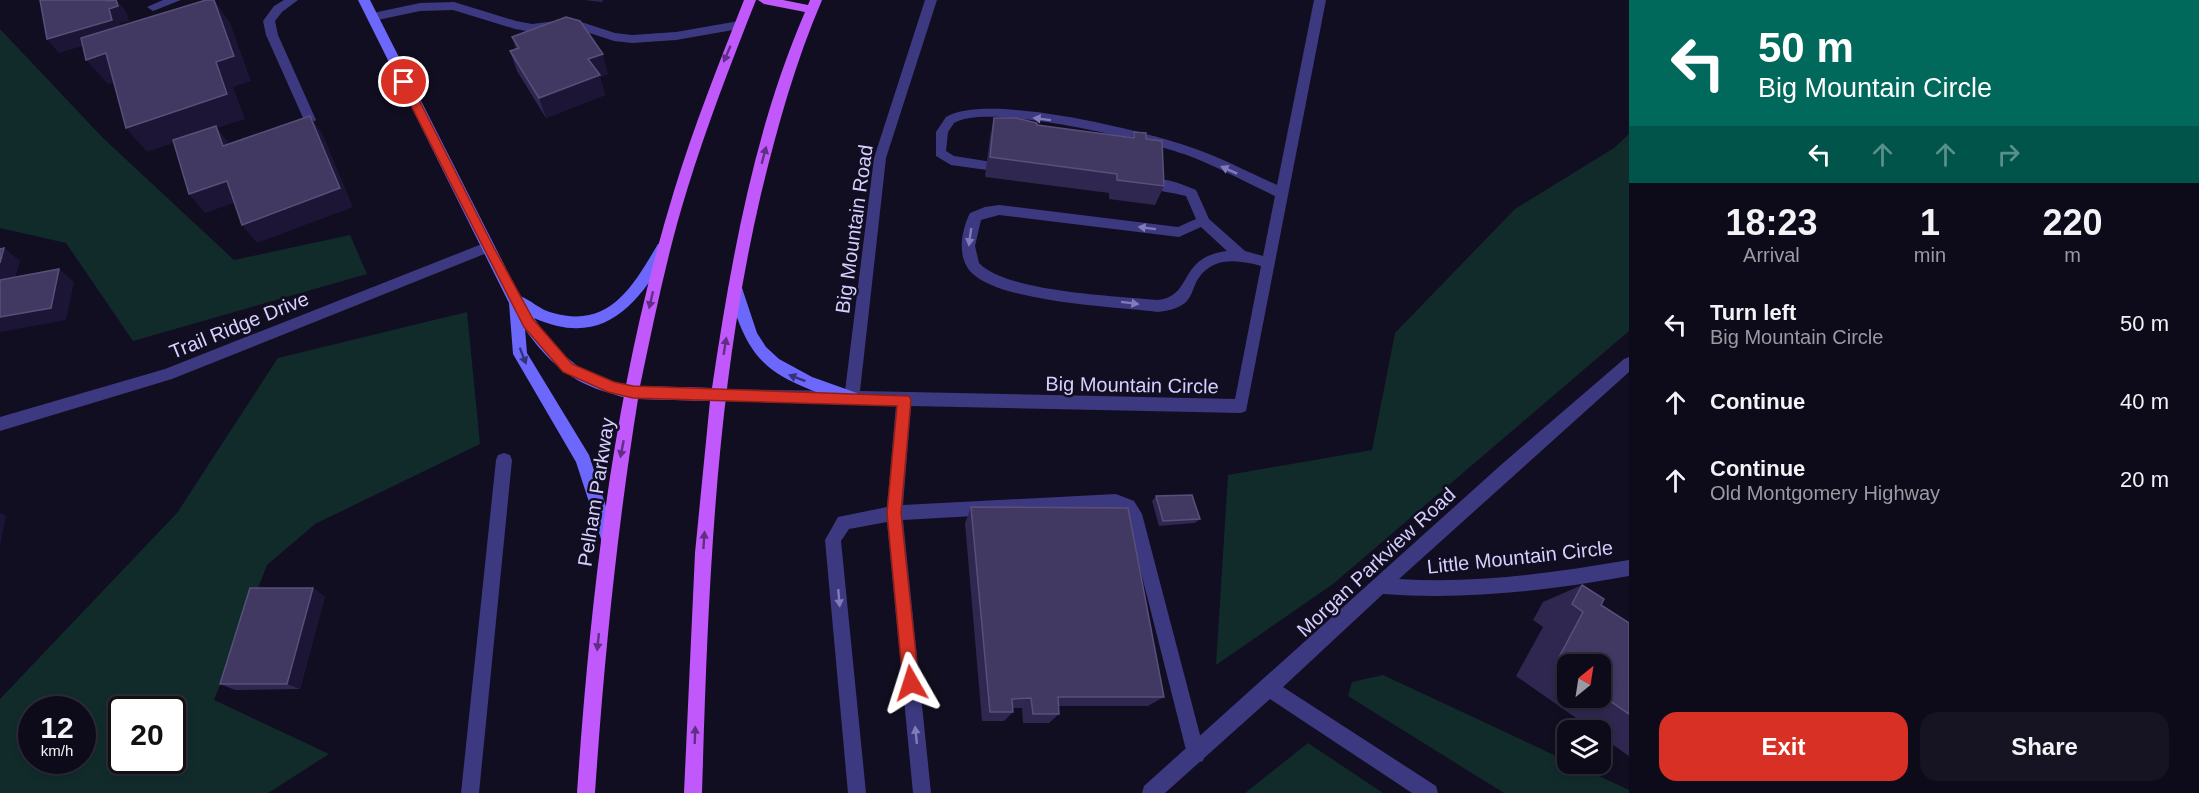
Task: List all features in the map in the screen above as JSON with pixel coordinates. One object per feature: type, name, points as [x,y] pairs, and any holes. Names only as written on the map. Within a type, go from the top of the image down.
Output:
[{"type":"main road","name":"Pelham Parkway","points":[[586,793],[608,537],[642,337],[663,248],[708,101],[750,0]]},
{"type":"main road","points":[[693,793],[698,619],[718,395],[734,286],[754,193],[775,115],[813,5],[764,0]]},
{"type":"main road","points":[[633,392],[718,395]]},
{"type":"street","points":[[153,7],[175,0]]},
{"type":"street","points":[[292,0],[278,9],[269,21],[272,35],[310,120]]},
{"type":"street","points":[[364,0],[488,248],[515,298],[545,345],[567,368],[612,388],[633,392]]},
{"type":"street","name":"Big Mountain Road","points":[[852,398],[880,158],[931,0]]},
{"type":"street","name":"Big Mountain Circle","points":[[718,395],[1241,406],[1320,0]]},
{"type":"street","points":[[373,17],[420,7],[454,6],[515,25],[532,28],[572,23],[614,37],[632,39],[676,36],[740,25]]},
{"type":"street","points":[[987,165],[951,160],[940,153],[940,134],[946,124],[954,118],[972,114],[1003,114],[1080,124],[1178,147],[1282,193]]},
{"type":"street","points":[[1154,185],[1172,186],[1191,193],[1203,221],[1241,255]]},
{"type":"street","points":[[1203,221],[1179,232],[999,210],[985,212],[975,217],[968,255],[977,271],[993,282],[1060,294],[1158,306],[1171,306],[1182,300],[1199,267],[1216,257],[1241,255],[1269,263]]},
{"type":"street","name":"Trail Ridge Drive","points":[[0,424],[167,375],[488,248]]},
{"type":"street","points":[[515,298],[533,313],[549,319],[587,324],[619,309],[635,294],[663,248]]},
{"type":"street","points":[[734,286],[743,322],[758,350],[788,375],[852,398]]},
{"type":"street","points":[[515,298],[520,354],[583,460],[608,537]]},
{"type":"street","name":"Morgan Parkview Road","points":[[1151,793],[1270,689],[1566,416],[1629,363]]},
{"type":"street","points":[[904,400],[894,513],[922,793]]},
{"type":"street","points":[[470,793],[504,460]]},
{"type":"street","points":[[857,793],[834,540],[844,522],[894,513],[1116,501],[1128,506],[1134,514],[1196,754]]},
{"type":"street","name":"Little Mountain Circle","points":[[1381,586],[1426,591],[1572,578],[1629,568]]},
{"type":"street","points":[[1270,689],[1429,793]]},
{"type":"green space","points":[[0,29],[103,138],[234,260],[350,235],[367,274],[133,341],[66,243],[0,228]]},
{"type":"green space","points":[[1629,134],[1629,331],[1333,584],[1216,665],[1228,475],[1372,450],[1395,333],[1515,209],[1614,148]]},
{"type":"green space","points":[[467,312],[480,444],[315,524],[267,565],[214,700],[329,754],[268,793],[0,793],[0,699],[177,513],[278,358]]},
{"type":"green space","points":[[1383,675],[1557,756],[1557,774],[1595,774],[1629,790],[1629,793],[1504,793],[1348,696],[1352,682]]},
{"type":"green space","points":[[1308,743],[1383,793],[1245,793]]},
{"type":"building","points":[[40,0],[116,0],[118,6],[109,9],[112,20],[47,39]]},
{"type":"building","points":[[206,0],[214,0],[234,56],[216,62],[227,94],[126,128],[106,53],[86,60],[81,38]]},
{"type":"building","points":[[566,17],[580,21],[603,54],[588,59],[600,75],[539,98],[510,51],[519,48],[512,37]]},
{"type":"building","points":[[310,116],[340,188],[242,225],[227,181],[189,194],[173,140],[216,126],[223,146]]},
{"type":"building","points":[[994,118],[1016,118],[1037,123],[1037,125],[1134,138],[1134,132],[1146,133],[1146,139],[1162,141],[1164,186],[1117,180],[1117,174],[990,157]]},
{"type":"building","points":[[4,248],[0,263],[0,249]]},
{"type":"building","points":[[59,269],[51,308],[0,317],[0,280]]},
{"type":"building","points":[[1192,495],[1200,519],[1163,521],[1156,496]]},
{"type":"building","points":[[971,507],[1128,508],[1164,697],[1058,697],[1059,714],[1033,714],[1031,698],[1012,699],[1013,712],[990,712]]},
{"type":"building","points":[[1582,585],[1604,599],[1601,605],[1629,623],[1629,714],[1611,702],[1611,654],[1561,654],[1583,612],[1572,604]]},
{"type":"building","points":[[250,588],[313,588],[287,684],[220,684]]},
{"type":"route","points":[[404,82],[488,248],[529,323],[545,345],[567,368],[612,388],[633,392],[904,400],[894,513],[911,683]]}]
